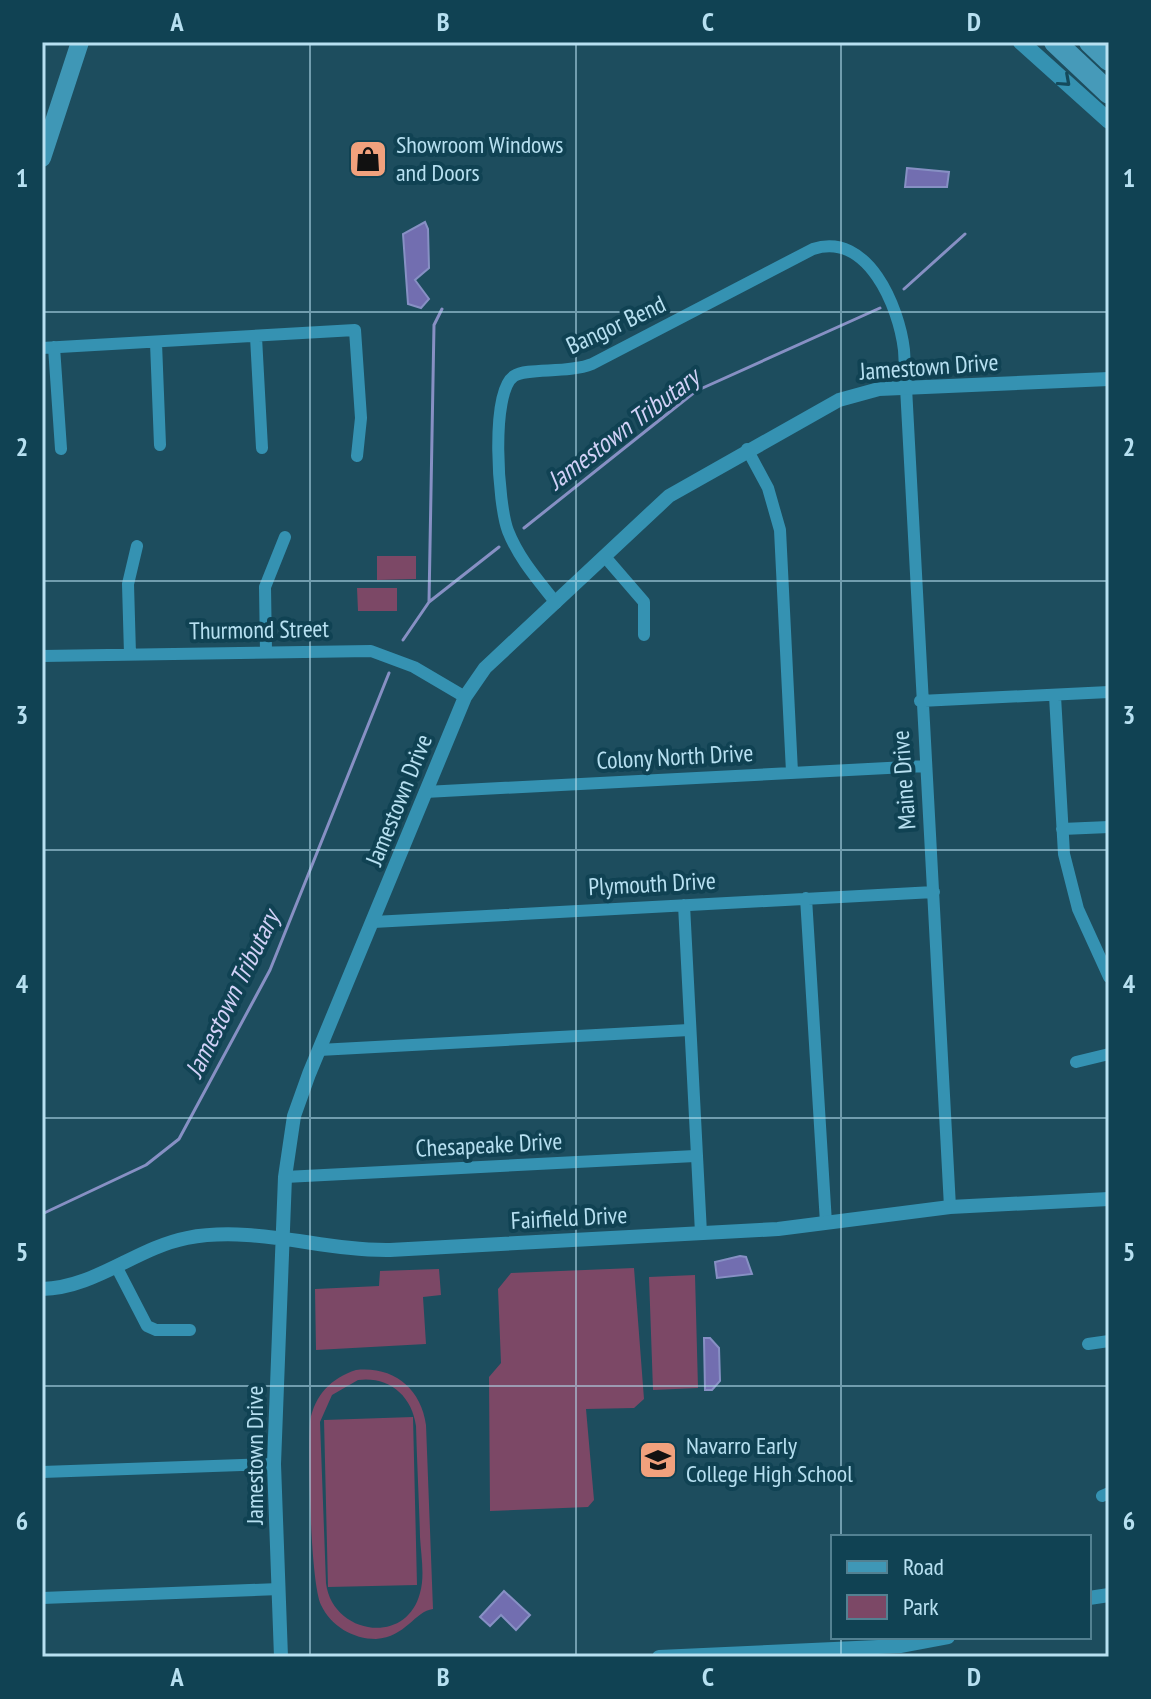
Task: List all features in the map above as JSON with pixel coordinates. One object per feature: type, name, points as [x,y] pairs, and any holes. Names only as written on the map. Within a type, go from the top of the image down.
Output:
[{"type":"highway","points":[[1055,42],[1109,93]]},
{"type":"highway","points":[[1090,42],[1109,60]]},
{"type":"main road","points":[[42,158],[80,42]]},
{"type":"main road","points":[[1021,42],[1109,121]]},
{"type":"street","name":"Bangor Bend","points":[[556,603],[524,563],[502,509],[499,481],[501,397],[508,381],[516,374],[567,372],[592,364],[813,249],[832,245],[851,251],[872,271],[897,312],[904,350]]},
{"type":"street","points":[[61,449],[48,347],[355,330],[361,418],[357,456]]},
{"type":"street","points":[[256,337],[262,448]]},
{"type":"street","points":[[156,343],[160,445]]},
{"type":"street","name":"Maine Drive","points":[[904,350],[920,701],[934,892],[950,1207]]},
{"type":"street","name":"Jamestown Drive","points":[[281,1657],[274,1464],[285,1177],[294,1116],[465,697],[485,668],[669,496],[747,449],[839,400],[861,392],[907,388],[1109,379]]},
{"type":"street","points":[[747,449],[768,488],[780,530],[792,772]]},
{"type":"street","points":[[266,652],[265,587],[285,537]]},
{"type":"street","points":[[130,654],[128,584],[137,546]]},
{"type":"street","points":[[606,558],[644,602],[644,635]]},
{"type":"street","name":"Thurmond Street","points":[[42,656],[371,651],[414,667],[465,697]]},
{"type":"street","points":[[920,701],[1109,692]]},
{"type":"street","points":[[1055,696],[1064,854],[1078,909],[1109,977]]},
{"type":"street","name":"Colony North Drive","points":[[425,792],[926,766]]},
{"type":"street","points":[[1062,829],[1109,827]]},
{"type":"street","name":"Plymouth Drive","points":[[373,922],[934,892]]},
{"type":"street","points":[[806,898],[826,1223]]},
{"type":"street","points":[[684,905],[701,1233]]},
{"type":"street","points":[[319,1050],[689,1030]]},
{"type":"street","points":[[1076,1062],[1109,1054]]},
{"type":"street","name":"Chesapeake Drive","points":[[285,1177],[695,1156]]},
{"type":"street","name":"Fairfield Drive","points":[[43,1293],[80,1282],[155,1247],[187,1238],[221,1235],[283,1239],[345,1250],[376,1250],[701,1233],[826,1223],[950,1207],[1109,1199]]},
{"type":"street","points":[[116,1266],[147,1326],[156,1330],[190,1330]]},
{"type":"street","points":[[1088,1344],[1109,1341]]},
{"type":"street","points":[[42,1472],[274,1464]]},
{"type":"street","points":[[42,1598],[279,1589]]},
{"type":"street","points":[[659,1657],[844,1653],[937,1639]]},
{"type":"green space","points":[[377,556],[416,556],[416,579],[377,580]]},
{"type":"green space","points":[[357,588],[397,588],[397,611],[358,611]]},
{"type":"green space","points":[[634,1268],[644,1399],[634,1408],[586,1409],[594,1500],[588,1507],[490,1511],[489,1377],[501,1363],[498,1289],[511,1273]]},
{"type":"green space","points":[[439,1269],[441,1295],[423,1297],[426,1344],[316,1350],[315,1289],[379,1286],[380,1271]]},
{"type":"green space","points":[[695,1275],[698,1388],[653,1390],[649,1277]]},
{"type":"green space","points":[[356,1370],[382,1372],[403,1382],[418,1400],[426,1425],[433,1609],[421,1614],[395,1634],[376,1639],[351,1634],[331,1619],[321,1605],[314,1570],[310,1421],[320,1396],[347,1373]],"holes":[[[358,1380],[379,1381],[397,1390],[409,1405],[416,1426],[422,1565],[420,1593],[412,1610],[400,1621],[386,1627],[355,1623],[341,1614],[331,1600],[326,1583],[320,1422],[332,1395]]]},
{"type":"green space","points":[[413,1417],[417,1585],[328,1587],[324,1420]]},
{"type":"shaded area","points":[[907,168],[949,172],[947,187],[905,187]]},
{"type":"shaded area","points":[[425,222],[429,268],[415,280],[429,299],[421,308],[408,304],[403,234]]},
{"type":"shaded area","points":[[746,1257],[752,1274],[717,1278],[715,1262]]},
{"type":"shaded area","points":[[704,1338],[710,1338],[719,1348],[720,1381],[712,1390],[705,1390]]},
{"type":"shaded area","points":[[504,1591],[530,1615],[516,1630],[501,1615],[490,1626],[480,1617]]},
{"type":"waterway","name":"Jamestown Tributary","points":[[904,289],[965,234]]},
{"type":"waterway","name":"Jamestown Tributary","points":[[524,528],[696,391],[880,308]]},
{"type":"waterway","points":[[429,602],[434,325],[442,309]]},
{"type":"waterway","name":"Jamestown Tributary","points":[[403,640],[429,602],[499,547]]},
{"type":"waterway","name":"Jamestown Tributary","points":[[42,1214],[146,1165],[179,1139],[270,970],[389,673]]},
{"type":"place","name":"Showroom Windows and Doors","points":[[368,159]]},
{"type":"place","name":"Navarro Early College High School","points":[[658,1460]]}]
